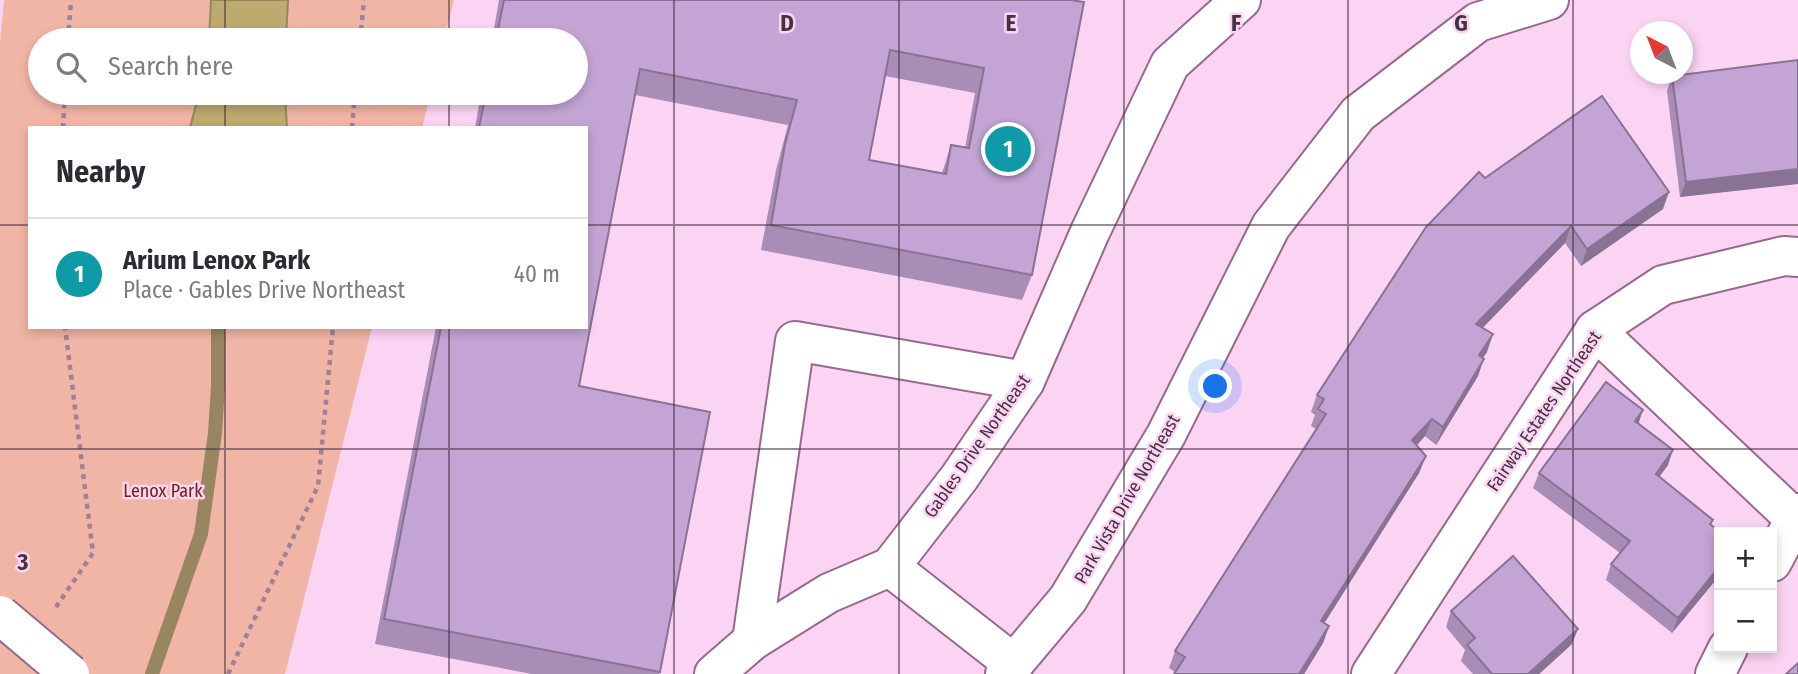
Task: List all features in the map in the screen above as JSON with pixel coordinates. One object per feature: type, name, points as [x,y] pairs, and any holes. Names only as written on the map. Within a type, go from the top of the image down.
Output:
[{"type":"street","name":"Park Vista Drive Northeast","points":[[1009,669],[1068,599],[1166,435],[1271,226],[1358,114],[1478,22],[1549,0]]},
{"type":"street","name":"Gables Drive Northeast","points":[[714,674],[752,641],[829,593],[890,567],[959,478],[1025,382],[1090,232],[1170,64],[1240,1]]},
{"type":"street","name":"Fairway Estates Northeast","points":[[1371,674],[1595,330],[1663,285],[1784,256],[1798,257]]},
{"type":"street","points":[[1595,330],[1796,516],[1777,552]]},
{"type":"street","points":[[752,641],[795,341],[1025,382]]},
{"type":"street","points":[[890,567],[1009,669]]},
{"type":"street","points":[[0,615],[71,674]]},
{"type":"street","points":[[1714,674],[1725,653]]},
{"type":"path","points":[[69,28],[71,0]]},
{"type":"path","points":[[361,28],[364,0]]},
{"type":"path","points":[[63,126],[64,105]]},
{"type":"path","points":[[352,126],[354,105]]},
{"type":"path","points":[[55,608],[93,553],[65,329]]},
{"type":"path","points":[[228,674],[318,486],[333,329]]},
{"type":"green space","name":"Lenox Park","points":[[4,0],[454,0],[447,28],[28,28],[28,105],[428,105],[423,126],[28,126],[28,329],[371,329],[285,674],[0,674],[0,44]]},
{"type":"shaded area","points":[[211,0],[288,0],[287,28],[210,28]]},
{"type":"shaded area","points":[[196,105],[286,105],[287,126],[191,126]]},
{"type":"building","points":[[504,0],[1084,2],[1032,275],[771,225],[785,144],[797,100],[640,69],[579,386],[710,412],[660,672],[384,619],[441,329],[588,329],[588,126],[479,126],[484,105],[588,105],[588,28],[498,28]],"holes":[[[890,50],[984,68],[969,148],[951,145],[946,174],[869,160]]]},
{"type":"building","points":[[1798,60],[1798,169],[1686,182],[1673,84],[1693,84],[1693,73]]},
{"type":"building","points":[[1602,96],[1669,192],[1587,249],[1571,226],[1476,324],[1493,334],[1479,355],[1484,359],[1443,427],[1432,419],[1412,440],[1426,456],[1321,621],[1329,626],[1299,674],[1174,674],[1185,657],[1175,651],[1326,414],[1318,409],[1324,399],[1317,395],[1426,227],[1479,172],[1485,178]]},
{"type":"building","points":[[1606,382],[1643,410],[1635,421],[1673,450],[1656,474],[1713,520],[1710,524],[1714,527],[1714,573],[1678,618],[1611,564],[1630,541],[1539,473]]},
{"type":"building","points":[[1513,556],[1578,629],[1528,674],[1492,674],[1467,645],[1475,638],[1451,611]]},
{"type":"building","points":[[1798,663],[1798,674],[1786,674]]},
{"type":"waterway","points":[[152,674],[201,534],[215,433],[218,329]]},
{"type":"place","name":"Arium Lenox Park","points":[[1008,149]]}]
